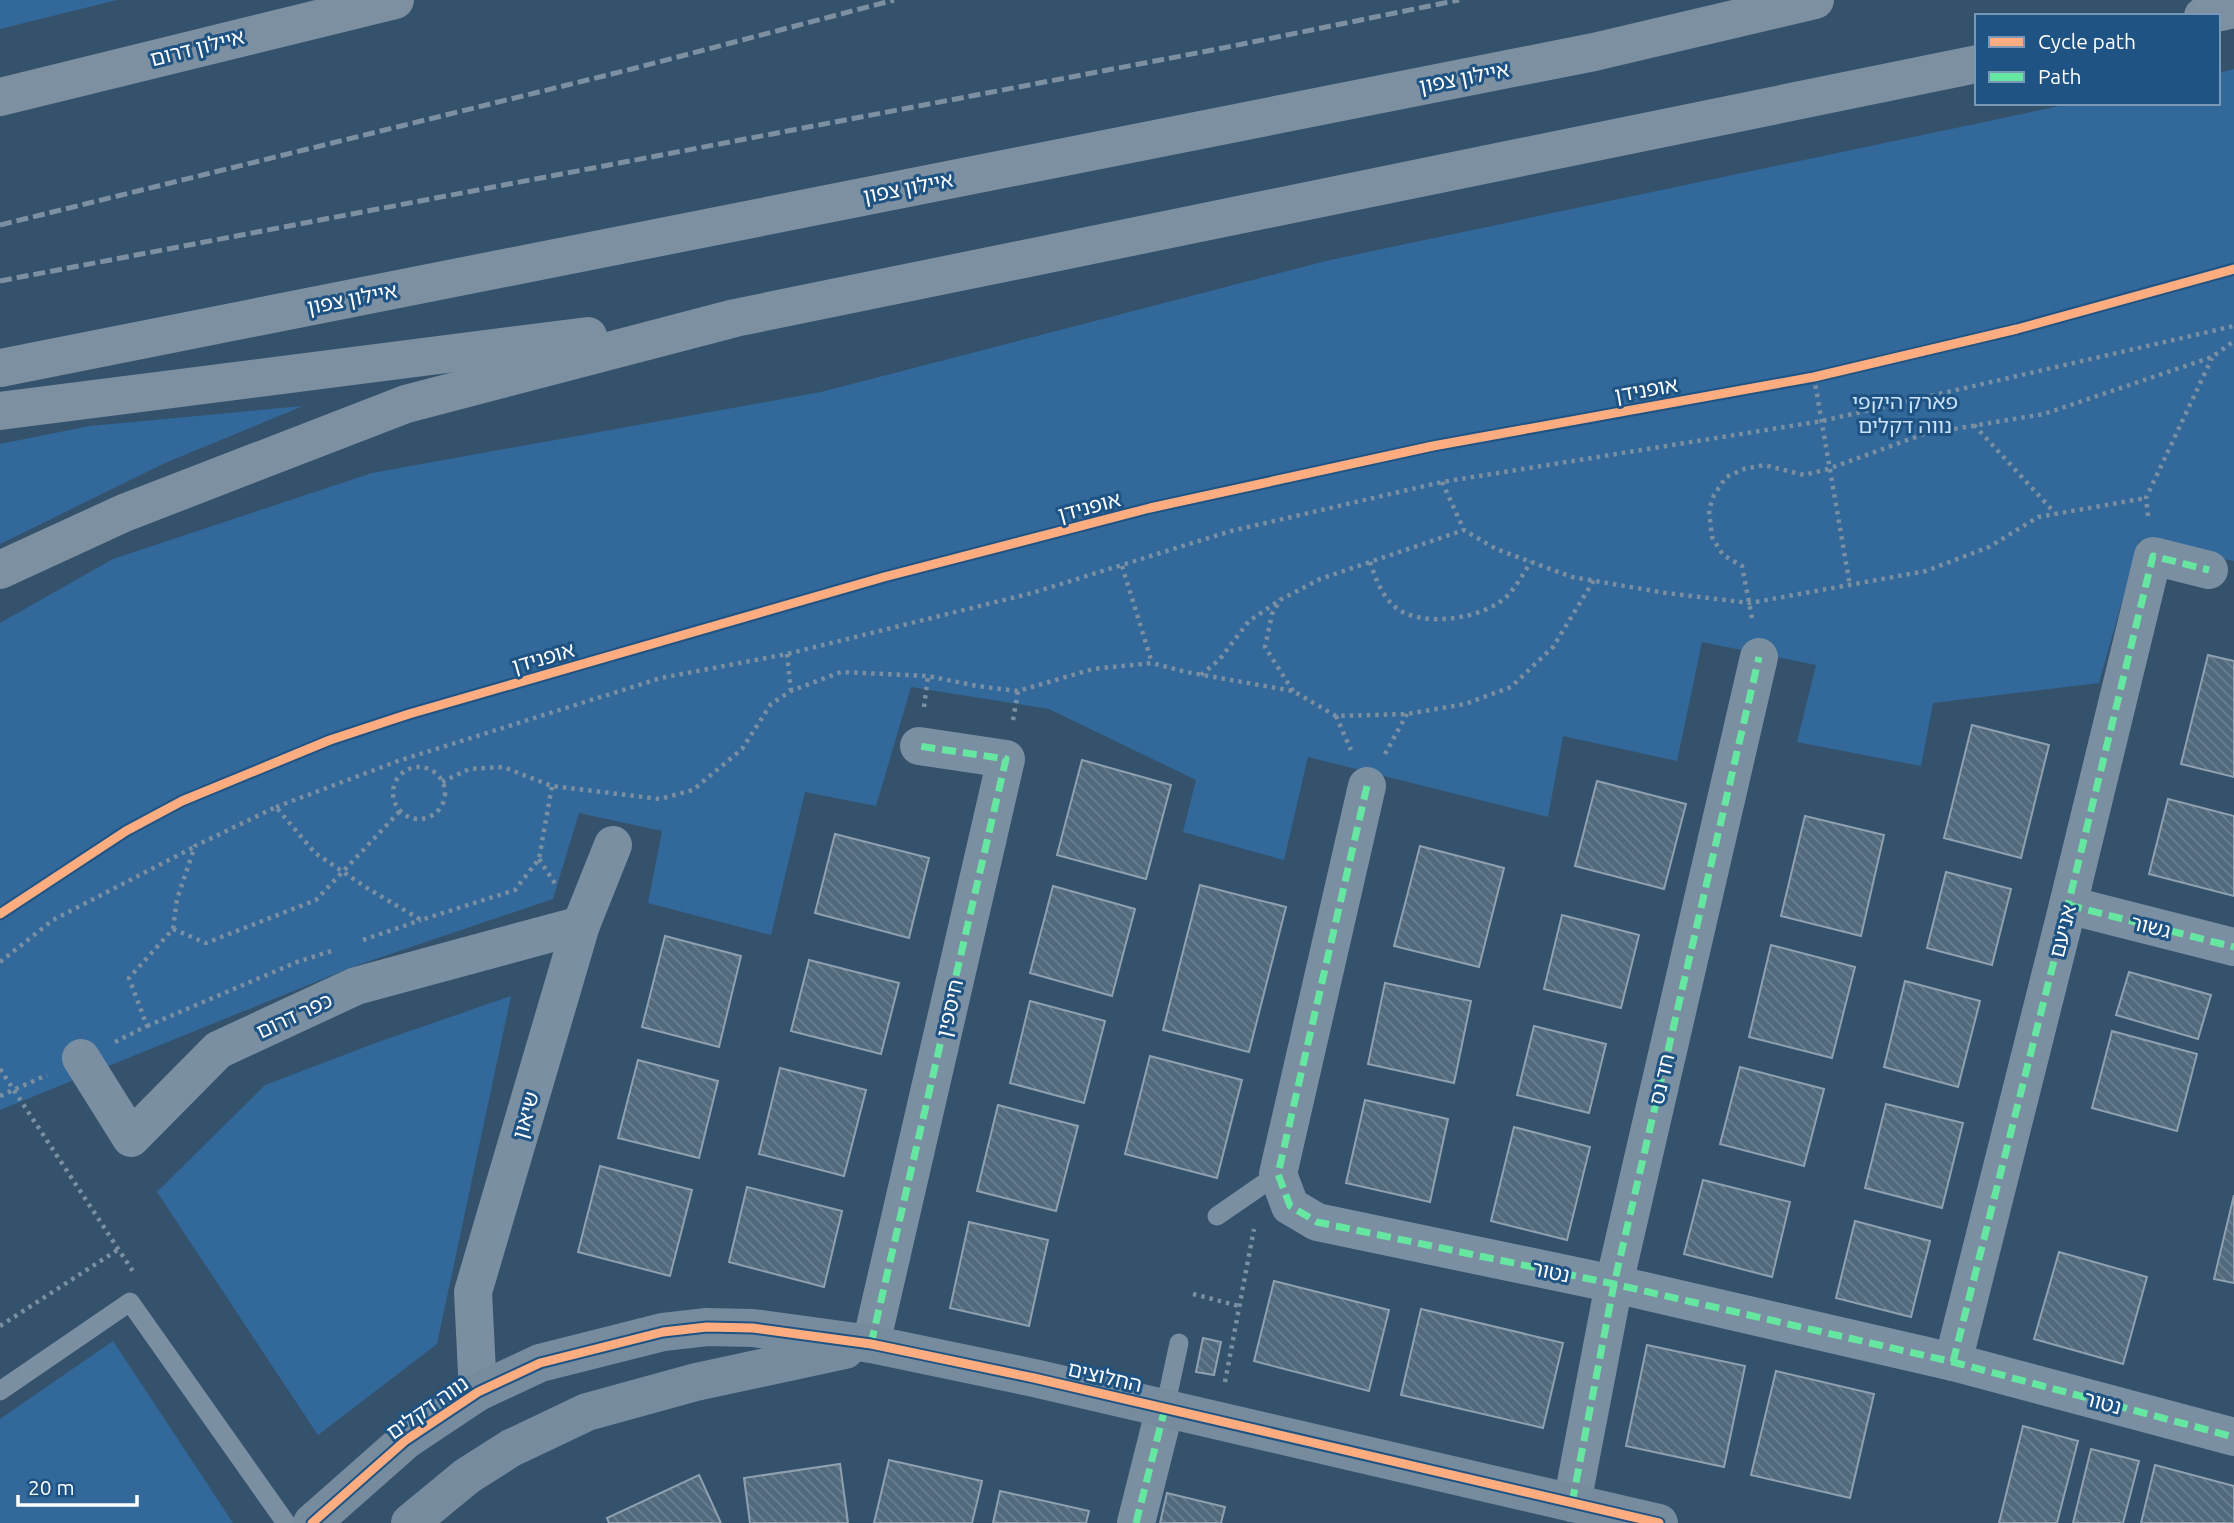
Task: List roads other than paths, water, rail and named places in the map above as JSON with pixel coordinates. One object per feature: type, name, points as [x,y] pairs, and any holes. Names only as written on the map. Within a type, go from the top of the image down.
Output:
[{"type":"highway","name":"איילון דרום","points":[[0,97],[395,0]]},
{"type":"highway","name":"איילון צפון","points":[[0,368],[1594,52],[1815,0]]},
{"type":"highway","points":[[2215,14],[2234,10]]},
{"type":"highway","points":[[0,570],[124,513],[406,404],[734,318],[1975,64]]},
{"type":"highway","points":[[0,411],[734,318]]},
{"type":"street","name":"אניעם","points":[[1953,1362],[2153,556],[2209,570]]},
{"type":"street","name":"חד נס","points":[[1572,1503],[1614,1284],[1759,657]]},
{"type":"street","name":"חיספין","points":[[871,1344],[1006,759],[919,746]]},
{"type":"street","points":[[1284,1190],[1367,786]]},
{"type":"street","name":"שיאון","points":[[478,1392],[473,1292],[581,925],[613,845]]},
{"type":"street","name":"גשור","points":[[2068,905],[2234,947]]},
{"type":"street","name":"כפר דרום","points":[[81,1059],[131,1138],[218,1050],[356,986],[581,925]]},
{"type":"street","name":"נטור","points":[[1284,1190],[1317,1222],[1614,1284],[1953,1362],[2234,1437]]},
{"type":"street","name":"החלוצים","points":[[540,1363],[663,1332],[707,1327],[753,1328],[871,1344],[1034,1378],[1658,1523]]},
{"type":"street","name":"החלוצים","points":[[410,1523],[467,1476],[512,1448],[587,1412],[696,1382],[871,1344]]},
{"type":"street","name":"נווה דקלים","points":[[312,1523],[406,1440],[478,1392],[540,1363]]},
{"type":"street","points":[[1136,1523],[1165,1408]]},
{"type":"lane","points":[[1216,1216],[1284,1190]]},
{"type":"lane","points":[[0,1391],[130,1303],[286,1523]]},
{"type":"lane","points":[[1165,1408],[1179,1343]]},
{"type":"railway","points":[[0,225],[632,69],[894,0]]},
{"type":"railway","points":[[0,281],[1218,49],[1459,0]]},
{"type":"park label","name":"פארק היקפי נווה דקלים","points":[[1905,413]]}]
